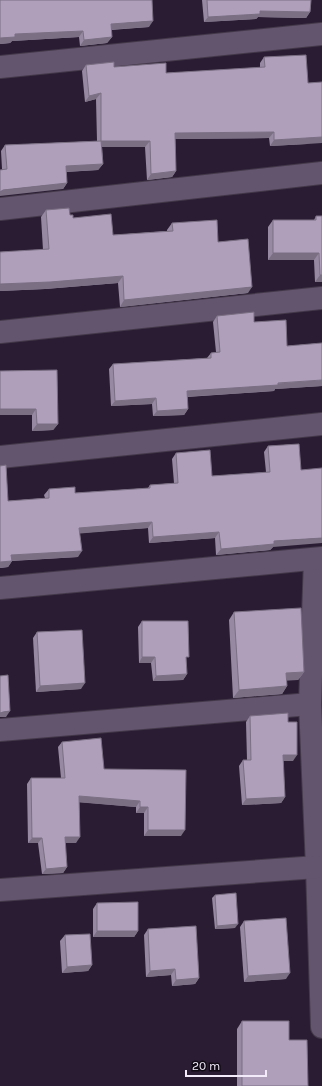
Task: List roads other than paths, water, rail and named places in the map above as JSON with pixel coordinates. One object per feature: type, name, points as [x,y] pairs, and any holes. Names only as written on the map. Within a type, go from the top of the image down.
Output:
[{"type":"street","points":[[0,67],[322,34]]},
{"type":"street","points":[[0,209],[322,173]]},
{"type":"street","points":[[0,332],[322,298]]},
{"type":"street","points":[[0,457],[322,424]]},
{"type":"street","points":[[0,588],[318,559],[310,704],[322,1027]]},
{"type":"street","points":[[0,730],[310,704]]},
{"type":"street","points":[[0,890],[317,867]]}]
